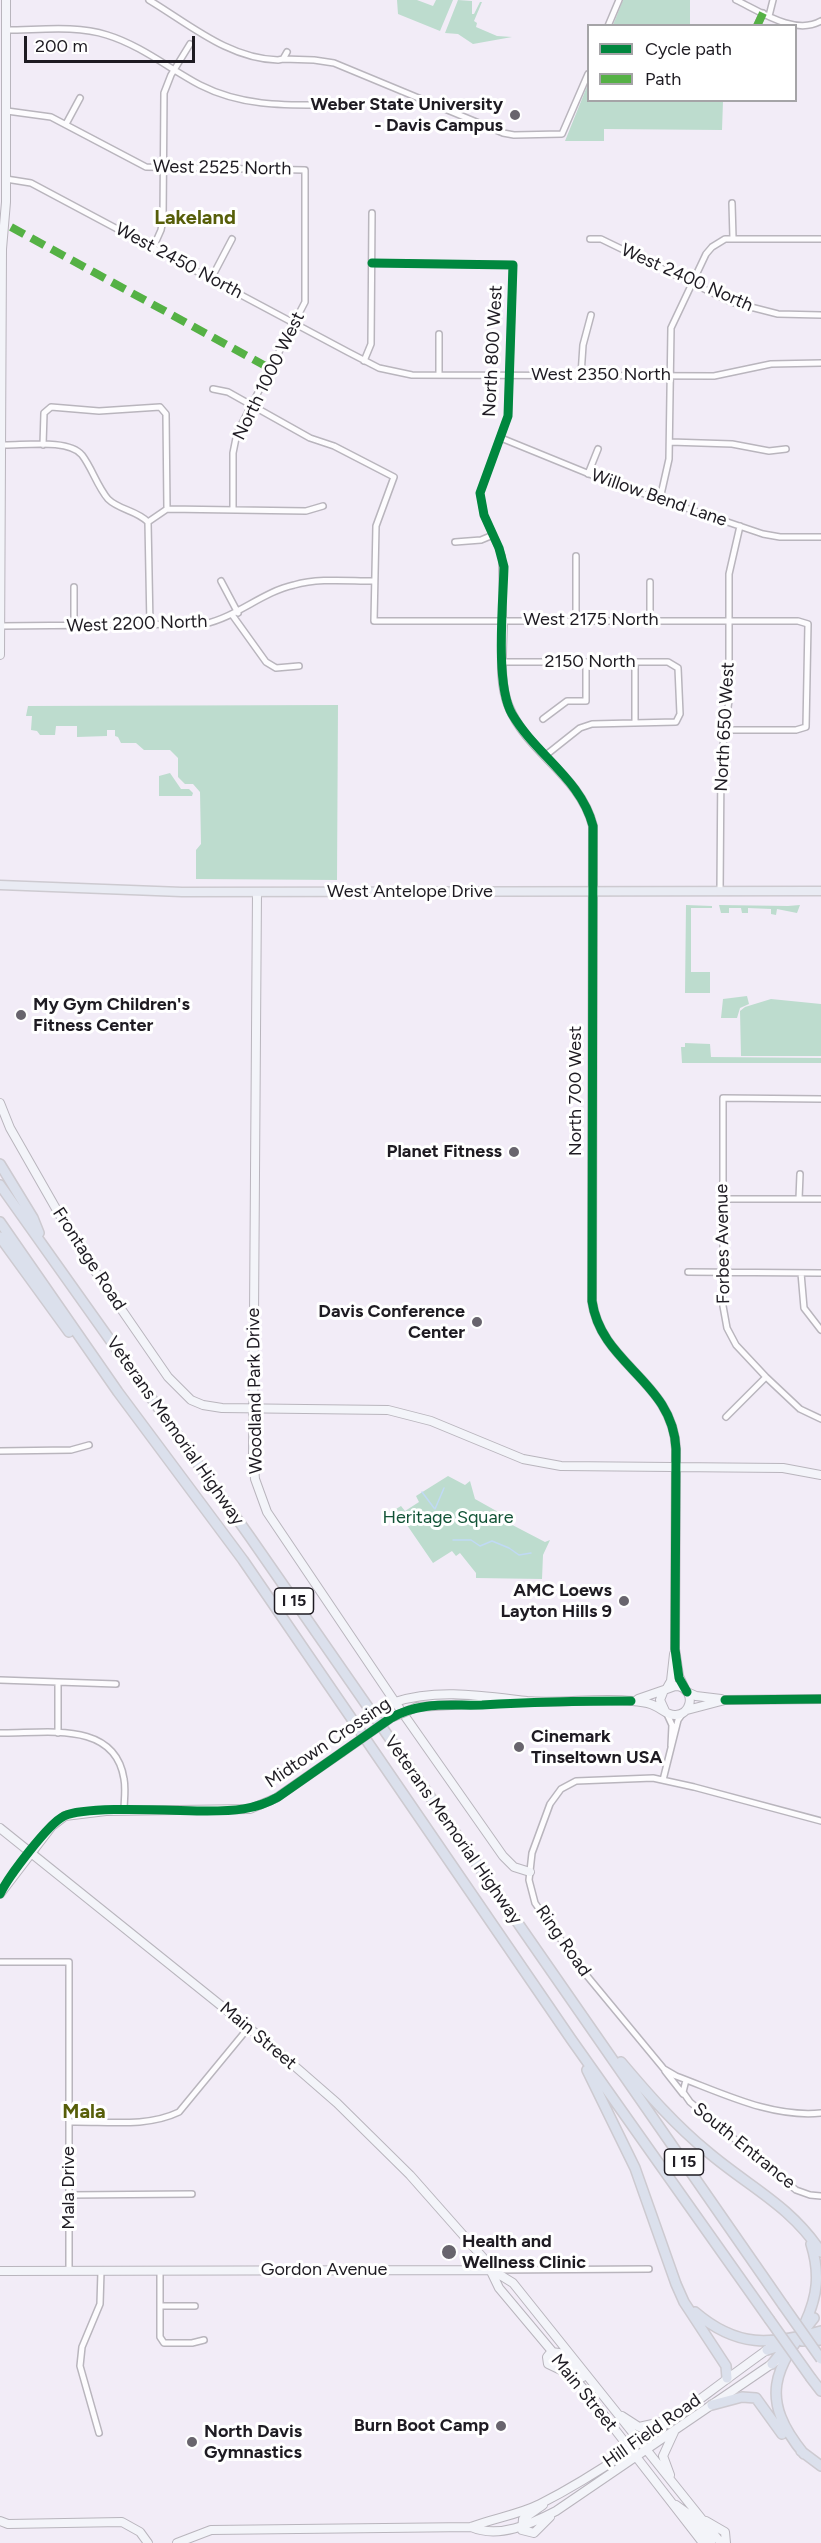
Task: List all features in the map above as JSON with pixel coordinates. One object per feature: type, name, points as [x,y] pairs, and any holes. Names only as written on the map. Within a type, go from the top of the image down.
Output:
[{"type":"highway","points":[[0,1164],[33,1218],[45,1249]]},
{"type":"highway","name":"Veterans Memorial Highway","points":[[0,1185],[250,1537],[821,2359]]},
{"type":"highway","name":"Veterans Memorial Highway","points":[[0,1222],[118,1392],[243,1560],[571,2039],[821,2391]]},
{"type":"highway","points":[[0,1237],[103,1378],[118,1392]]},
{"type":"highway","points":[[585,2019],[662,2111],[685,2133],[792,2215],[821,2252]]},
{"type":"highway","points":[[571,2039],[635,2168],[684,2302],[726,2366],[726,2378]]},
{"type":"highway","points":[[804,2454],[786,2432],[776,2404],[778,2382],[793,2342],[813,2306],[818,2279],[817,2264],[808,2233]]},
{"type":"highway","points":[[684,2302],[707,2322],[732,2335],[753,2341],[821,2340]]},
{"type":"highway","points":[[772,2364],[818,2315]]},
{"type":"highway","points":[[766,2350],[821,2331]]},
{"type":"highway","points":[[712,2405],[742,2397],[756,2398],[783,2435],[821,2466]]},
{"type":"main road","name":"West Antelope Drive","points":[[0,885],[109,890],[257,892],[821,891]]},
{"type":"street","points":[[0,655],[0,390],[2,249],[6,179],[6,0]]},
{"type":"street","points":[[149,0],[213,40],[256,57],[334,63],[514,135],[562,134],[587,76]]},
{"type":"street","points":[[609,24],[619,0]]},
{"type":"street","points":[[736,0],[792,24],[816,24],[821,21]]},
{"type":"street","points":[[758,24],[773,0]]},
{"type":"street","points":[[7,30],[80,30],[107,35],[220,94],[255,103],[340,105]]},
{"type":"street","points":[[153,248],[161,230],[163,102],[167,83],[190,44]]},
{"type":"street","points":[[283,59],[287,52]]},
{"type":"street","points":[[66,124],[80,98]]},
{"type":"street","name":"West 2525 North","points":[[7,111],[40,114],[66,124],[146,167],[305,170]]},
{"type":"street","name":"North 1000 West","points":[[233,510],[234,442],[296,324],[306,296],[305,170]]},
{"type":"street","name":"West 2450 North","points":[[6,179],[32,183],[348,352]]},
{"type":"street","points":[[732,203],[733,238]]},
{"type":"street","points":[[364,361],[371,344],[372,213]]},
{"type":"street","points":[[660,499],[666,479],[670,441],[671,328],[712,247],[718,242],[733,238],[821,238]]},
{"type":"street","points":[[211,279],[232,239]]},
{"type":"street","name":"West 2400 North","points":[[590,239],[601,239],[692,283],[756,310],[821,315]]},
{"type":"street","name":"North 800 West","points":[[372,263],[513,265],[508,416],[480,492],[482,509],[504,567],[505,695],[513,715]]},
{"type":"street","points":[[581,375],[583,345],[591,315]]},
{"type":"street","points":[[439,334],[439,375]]},
{"type":"street","name":"West 2350 North","points":[[348,352],[395,373],[439,375],[722,375],[771,364],[821,363]]},
{"type":"street","points":[[213,389],[228,392],[310,438],[334,446],[394,477],[376,526],[373,581]]},
{"type":"street","points":[[43,445],[46,409],[55,406],[111,410],[156,406],[164,409],[166,414],[167,509]]},
{"type":"street","name":"Willow Bend Lane","points":[[501,438],[588,474],[740,526],[780,537],[821,537]]},
{"type":"street","points":[[670,441],[732,444],[769,451],[786,449]]},
{"type":"street","points":[[1,445],[66,446],[82,456],[110,501],[135,512],[148,522]]},
{"type":"street","points":[[588,474],[598,449]]},
{"type":"street","points":[[148,522],[167,509],[306,511],[323,506]]},
{"type":"street","points":[[148,522],[150,626]]},
{"type":"street","name":"North 650 West","points":[[720,892],[721,760],[729,700],[730,562],[740,526]]},
{"type":"street","points":[[455,542],[481,540],[493,535]]},
{"type":"street","points":[[576,556],[576,620]]},
{"type":"street","points":[[221,581],[235,614],[266,662],[276,668],[299,666]]},
{"type":"street","name":"West 2200 North","points":[[0,626],[204,624],[235,614],[292,585],[315,581],[373,581]]},
{"type":"street","name":"West 2175 North","points":[[373,581],[374,621],[798,621],[808,624],[806,727],[796,730],[726,730]]},
{"type":"street","points":[[650,582],[650,620]]},
{"type":"street","points":[[74,587],[74,626]]},
{"type":"street","name":"2150 North","points":[[503,662],[668,662],[677,666],[680,675],[680,717],[673,723],[635,723]]},
{"type":"street","points":[[543,719],[567,701],[586,701],[586,662]]},
{"type":"street","points":[[546,755],[580,728],[592,724],[635,723],[635,662]]},
{"type":"street","name":"North 700 West","points":[[513,715],[580,794],[591,818],[593,892],[592,1301],[606,1340],[653,1390],[667,1410],[675,1439],[675,1649]]},
{"type":"street","name":"Woodland Park Drive","points":[[257,892],[253,1407],[255,1479],[264,1504],[395,1702],[503,1856],[514,1867],[530,1872]]},
{"type":"street","name":"Forbes Avenue","points":[[821,1099],[723,1098],[723,1305],[727,1328],[736,1345],[766,1377],[800,1409],[821,1419]]},
{"type":"street","name":"Frontage Road","points":[[1,1106],[82,1253],[168,1377],[189,1399],[212,1407],[253,1407]]},
{"type":"street","points":[[800,1174],[800,1199]]},
{"type":"street","points":[[723,1199],[821,1199]]},
{"type":"street","points":[[688,1272],[821,1273]]},
{"type":"street","points":[[801,1273],[804,1308],[821,1330]]},
{"type":"street","points":[[726,1417],[766,1377]]},
{"type":"street","points":[[253,1407],[388,1410],[431,1421],[501,1451],[544,1463],[586,1468],[783,1468],[821,1475]]},
{"type":"street","points":[[0,1451],[72,1450],[89,1445]]},
{"type":"street","points":[[671,1750],[672,1725],[660,1699],[671,1681],[675,1649]]},
{"type":"street","points":[[663,1780],[678,1720],[690,1701],[678,1676],[675,1649]]},
{"type":"street","points":[[0,1680],[116,1684]]},
{"type":"street","points":[[58,1683],[58,1733]]},
{"type":"street","points":[[631,1701],[650,1697],[676,1686],[696,1696],[725,1700],[821,1700]]},
{"type":"street","points":[[395,1702],[432,1695],[499,1696],[527,1701],[631,1701],[650,1704],[676,1715],[700,1705],[725,1700]]},
{"type":"street","name":"Midtown Crossing","points":[[1,1890],[54,1823],[65,1816],[82,1812],[250,1809],[276,1798],[391,1718],[417,1707],[527,1701]]},
{"type":"street","points":[[0,1733],[84,1734],[97,1740],[113,1753],[121,1767],[125,1782],[124,1811]]},
{"type":"street","name":"Ring Road","points":[[821,1821],[663,1780],[594,1778],[565,1786],[553,1799],[544,1815],[532,1853],[530,1872],[531,1891],[541,1914],[595,1987],[664,2069],[686,2080],[773,2110],[821,2113]]},
{"type":"street","name":"Main Street","points":[[0,1828],[249,2027],[381,2146],[431,2197],[492,2270],[513,2283],[721,2543]]},
{"type":"street","name":"Mala Drive","points":[[0,1962],[69,1962],[69,2271]]},
{"type":"street","points":[[69,2122],[148,2122],[166,2119],[179,2112],[249,2027]]},
{"type":"street","points":[[664,2069],[683,2094]]},
{"type":"street","name":"South Entrance","points":[[686,2080],[683,2094],[690,2102],[796,2190],[821,2196]]},
{"type":"street","points":[[69,2195],[192,2194]]},
{"type":"street","name":"Gordon Avenue","points":[[0,2271],[649,2269]]},
{"type":"street","name":"Main Street","points":[[492,2270],[499,2288],[550,2352],[573,2376],[703,2543]]},
{"type":"street","points":[[99,2433],[80,2366],[82,2347],[100,2304],[101,2271]]},
{"type":"street","points":[[160,2271],[160,2337],[164,2343],[204,2340]]},
{"type":"street","points":[[161,2306],[195,2306]]},
{"type":"street","points":[[804,2324],[818,2315]]},
{"type":"street","name":"Hill Field Road","points":[[177,2543],[211,2530],[471,2527],[526,2510],[629,2449],[675,2418],[766,2350]]},
{"type":"street","points":[[550,2352],[559,2353],[577,2373],[592,2382]]},
{"type":"street","name":"Hill Field Road","points":[[471,2527],[484,2533],[521,2526],[525,2532],[534,2533],[556,2511],[772,2364]]},
{"type":"street","points":[[614,2410],[639,2427],[675,2418]]},
{"type":"street","points":[[676,2428],[665,2446],[663,2457],[680,2492]]},
{"type":"street","points":[[521,2526],[524,2517],[536,2512],[553,2496]]},
{"type":"street","points":[[668,2499],[687,2513],[711,2543]]},
{"type":"street","points":[[700,2516],[725,2531],[728,2536],[726,2543]]},
{"type":"street","points":[[0,2522],[8,2524],[122,2522],[140,2532],[148,2543]]},
{"type":"green space","points":[[397,0],[417,0],[433,6],[436,0],[453,0],[440,31],[398,14]]},
{"type":"green space","points":[[458,0],[472,1],[472,14],[482,2],[474,21],[477,23],[476,27],[497,36],[512,37],[473,44],[458,34],[445,33]]},
{"type":"green space","points":[[623,0],[690,0],[690,24],[613,24]]},
{"type":"green space","points":[[587,86],[587,102],[723,102],[722,130],[604,129],[604,141],[565,141]]},
{"type":"green space","points":[[338,705],[337,880],[196,879],[196,850],[201,844],[200,792],[193,784],[185,784],[178,777],[178,758],[170,750],[144,750],[136,743],[121,743],[115,736],[115,730],[107,730],[107,736],[77,737],[77,726],[56,726],[55,735],[40,735],[37,731],[31,730],[32,716],[26,716],[28,706]]},
{"type":"green space","points":[[170,773],[181,789],[189,789],[193,793],[192,796],[159,796],[159,776]]},
{"type":"green space","points":[[686,905],[712,906],[712,908],[691,908],[691,972],[710,972],[710,993],[685,993]]},
{"type":"green space","points":[[719,905],[800,905],[797,913],[777,909],[776,915],[771,914],[771,909],[748,908],[748,913],[742,913],[741,908],[729,908],[729,913],[721,913]]},
{"type":"green space","points":[[747,996],[749,1004],[740,1008],[737,1018],[721,1018],[723,999]]},
{"type":"green space","points":[[771,999],[821,1004],[821,1056],[741,1056],[740,1011],[745,1007]]},
{"type":"green space","points":[[685,1043],[710,1044],[711,1057],[821,1058],[821,1063],[682,1063],[681,1047],[685,1047]]},
{"type":"green space","name":"Heritage Square","points":[[448,1476],[465,1485],[470,1481],[475,1499],[500,1513],[499,1518],[545,1542],[550,1540],[543,1555],[542,1579],[476,1578],[476,1573],[460,1553],[456,1556],[452,1551],[433,1563],[396,1509],[401,1506],[405,1511],[419,1502],[416,1496]]},
{"type":"waterway","points":[[435,1509],[444,1488]]},
{"type":"waterway","points":[[422,1492],[434,1508]]},
{"type":"waterway","points":[[453,1540],[471,1540],[480,1546],[492,1541],[519,1555],[531,1553]]},
{"type":"marked path","points":[[758,24],[763,13]]},
{"type":"marked path","points":[[11,227],[271,369]]},
{"type":"cycle path","points":[[372,263],[513,265],[508,416],[480,493],[484,515],[499,548],[504,567],[501,644],[503,684],[512,714],[522,729],[579,794],[593,826],[592,1301],[598,1323],[608,1342],[663,1406],[672,1426],[676,1449],[675,1649],[679,1678],[687,1692]]},
{"type":"cycle path","points":[[725,1700],[821,1699]]},
{"type":"cycle path","points":[[0,1894],[29,1852],[48,1829],[64,1816],[111,1810],[226,1811],[261,1805],[278,1797],[391,1718],[413,1709],[447,1705],[631,1701]]},
{"type":"place","name":"Weber State University - Davis Campus","points":[[515,115]]},
{"type":"place","name":"My Gym Children's Fitness Center","points":[[21,1015]]},
{"type":"place","name":"Planet Fitness","points":[[514,1152]]},
{"type":"place","name":"Davis Conference Center","points":[[477,1322]]},
{"type":"place","name":"AMC Loews Layton Hills 9","points":[[624,1601]]},
{"type":"place","name":"Cinemark Tinseltown USA","points":[[519,1747]]},
{"type":"place","name":"Health and Wellness Clinic","points":[[449,2252]]},
{"type":"place","name":"Burn Boot Camp","points":[[501,2426]]},
{"type":"place","name":"North Davis Gymnastics","points":[[192,2442]]},
{"type":"district","name":"Lakeland","points":[[195,218]]},
{"type":"district","name":"Mala","points":[[84,2112]]}]
